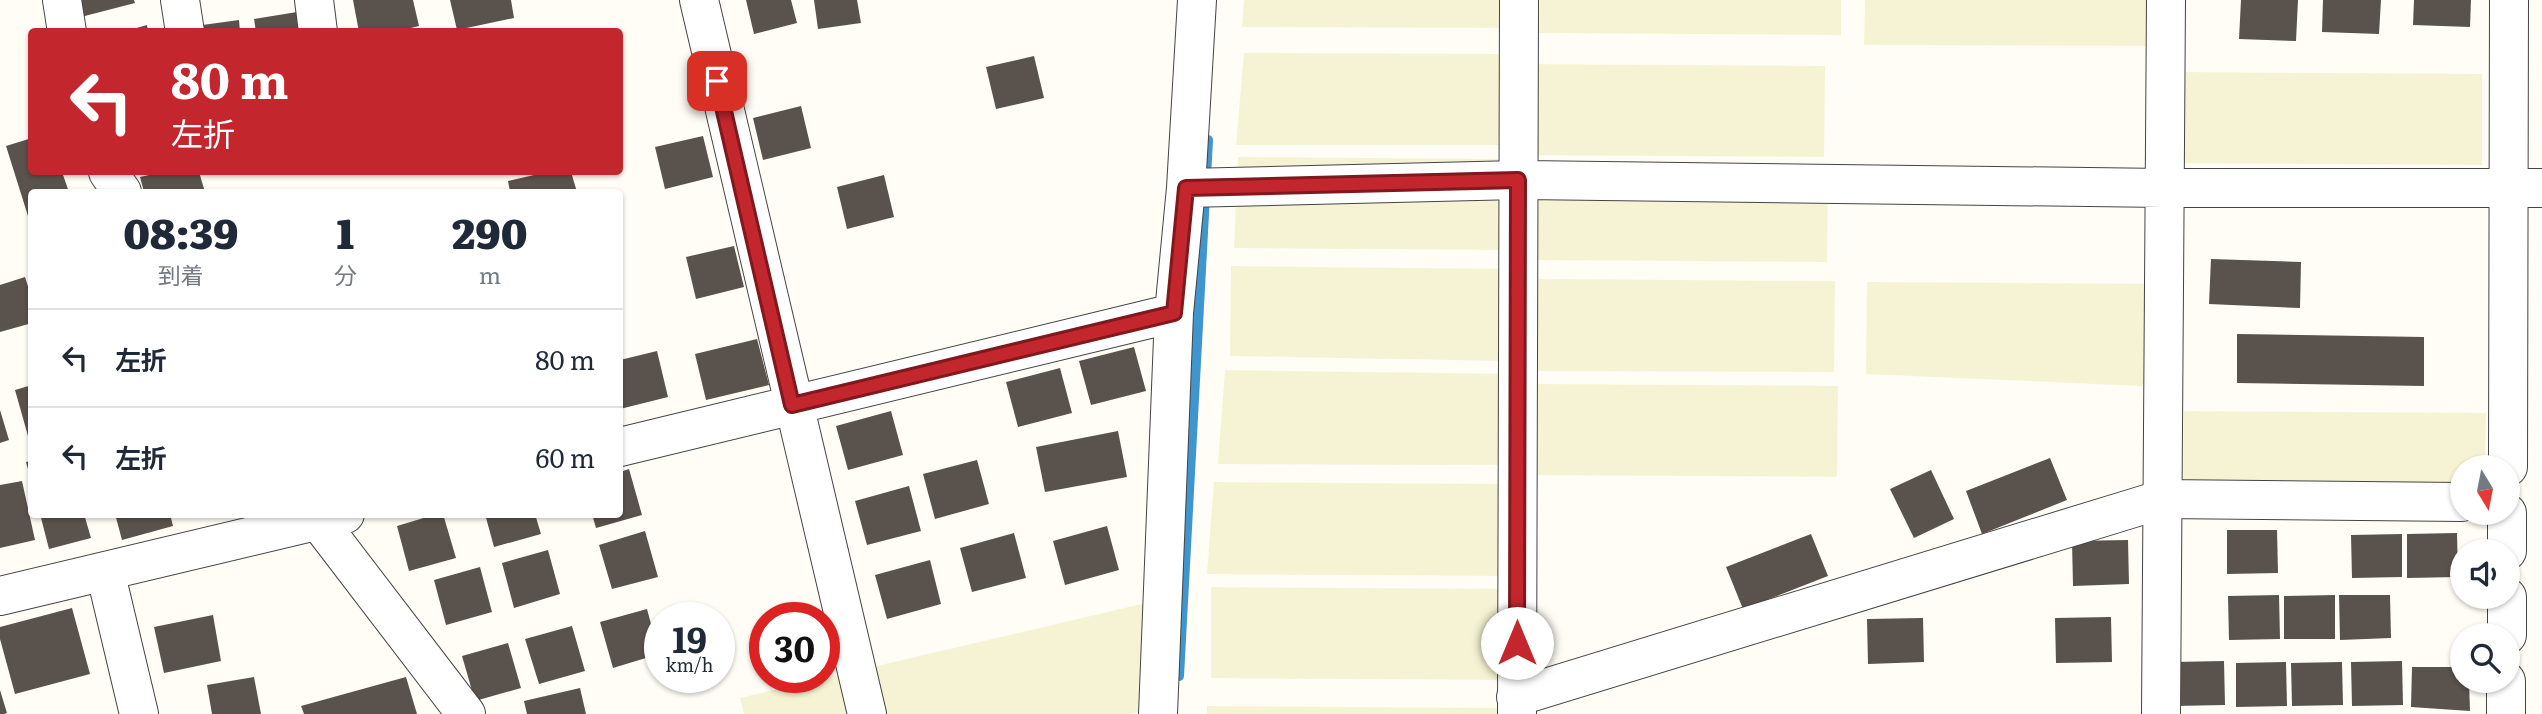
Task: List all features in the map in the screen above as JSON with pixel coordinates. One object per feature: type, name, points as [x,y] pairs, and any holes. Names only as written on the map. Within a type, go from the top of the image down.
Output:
[{"type":"street","points":[[62,0],[66,28]]},
{"type":"street","points":[[180,0],[185,28]]},
{"type":"street","points":[[314,0],[318,28]]},
{"type":"street","points":[[699,0],[792,405],[867,714]]},
{"type":"street","points":[[1158,714],[1174,313],[1186,188],[1197,0]]},
{"type":"street","points":[[1519,0],[1517,706],[2163,499],[2450,502]]},
{"type":"street","points":[[2161,714],[2166,0]]},
{"type":"street","points":[[2509,0],[2525,188],[2509,455]]},
{"type":"street","points":[[1186,188],[1518,180],[2164,188],[2525,188]]},
{"type":"street","points":[[623,446],[1174,313]]},
{"type":"street","points":[[0,596],[322,518]]},
{"type":"street","points":[[327,518],[466,714]]},
{"type":"street","points":[[105,571],[139,714]]},
{"type":"street","points":[[2506,693],[2506,714]]},
{"type":"shaded area","points":[[1244,0],[1523,0],[1523,28],[1242,27]]},
{"type":"shaded area","points":[[1540,0],[1841,0],[1841,35],[1539,33]]},
{"type":"shaded area","points":[[1865,0],[2166,0],[2165,46],[1864,45]]},
{"type":"shaded area","points":[[1244,53],[1499,54],[1499,145],[1236,145]]},
{"type":"shaded area","points":[[1523,64],[1825,66],[1824,157],[1522,155]]},
{"type":"shaded area","points":[[2181,72],[2482,74],[2482,165],[2180,163]]},
{"type":"shaded area","points":[[1238,157],[1503,159],[1502,250],[1234,248]]},
{"type":"shaded area","points":[[1526,169],[1828,170],[1827,262],[1526,260]]},
{"type":"shaded area","points":[[1231,266],[1510,269],[1509,361],[1230,356]]},
{"type":"shaded area","points":[[1533,279],[1835,281],[1834,372],[1533,371]]},
{"type":"shaded area","points":[[1867,282],[2168,284],[2163,387],[1866,374]]},
{"type":"shaded area","points":[[1225,370],[1513,374],[1513,465],[1218,464]]},
{"type":"shaded area","points":[[1537,384],[1838,386],[1837,477],[1536,475]]},
{"type":"shaded area","points":[[2184,411],[2486,413],[2485,455],[2450,455],[2450,504],[2183,502]]},
{"type":"shaded area","points":[[1214,482],[1509,484],[1508,576],[1207,574]]},
{"type":"shaded area","points":[[1211,587],[1512,589],[1512,680],[1211,678]]},
{"type":"shaded area","points":[[1163,599],[1158,708],[1129,714],[744,714],[740,698],[761,693],[840,693],[840,675]]},
{"type":"shaded area","points":[[1207,706],[1508,708],[1508,714],[1207,714]]},
{"type":"building","points":[[73,0],[134,0],[135,3],[77,18]]},
{"type":"building","points":[[353,0],[413,0],[419,26],[358,28]]},
{"type":"building","points":[[450,0],[511,0],[514,18],[457,28]]},
{"type":"building","points":[[746,0],[791,0],[797,23],[754,34]]},
{"type":"building","points":[[814,0],[857,0],[861,23],[818,29]]},
{"type":"building","points":[[2241,0],[2298,0],[2296,41],[2239,39]]},
{"type":"building","points":[[2323,0],[2381,0],[2379,34],[2322,32]]},
{"type":"building","points":[[2414,0],[2471,0],[2470,27],[2413,25]]},
{"type":"building","points":[[297,12],[299,28],[255,28],[254,19]]},
{"type":"building","points":[[239,20],[240,28],[195,28]]},
{"type":"building","points":[[1034,56],[1044,98],[996,109],[986,67]]},
{"type":"building","points":[[801,106],[811,148],[763,160],[753,118]]},
{"type":"building","points":[[703,136],[713,177],[665,189],[655,147]]},
{"type":"building","points":[[28,139],[28,175],[63,175],[68,189],[28,189],[28,216],[6,146]]},
{"type":"building","points":[[200,175],[204,189],[143,189],[140,177]]},
{"type":"building","points":[[534,175],[572,175],[576,189],[509,189],[508,181]]},
{"type":"building","points":[[884,175],[894,217],[847,229],[837,187]]},
{"type":"building","points":[[734,246],[744,287],[696,299],[686,257]]},
{"type":"building","points":[[2211,259],[2301,262],[2300,308],[2209,304]]},
{"type":"building","points":[[25,277],[28,286],[28,324],[0,332],[0,285]]},
{"type":"building","points":[[2237,334],[2424,337],[2424,386],[2237,383]]},
{"type":"building","points":[[757,339],[769,385],[706,400],[695,354]]},
{"type":"building","points":[[1134,347],[1146,391],[1091,405],[1079,361]]},
{"type":"building","points":[[657,351],[668,397],[623,408],[623,359]]},
{"type":"building","points":[[1060,368],[1072,413],[1018,427],[1006,382]]},
{"type":"building","points":[[28,386],[28,436],[15,390]]},
{"type":"building","points":[[0,410],[9,440],[0,443]]},
{"type":"building","points":[[891,411],[903,455],[848,470],[836,426]]},
{"type":"building","points":[[1118,431],[1127,477],[1045,492],[1036,447]]},
{"type":"building","points":[[2050,458],[2067,500],[1982,534],[1966,491]]},
{"type":"building","points":[[977,460],[989,504],[935,519],[923,474]]},
{"type":"building","points":[[629,469],[642,515],[596,528],[593,518],[623,518],[623,471]]},
{"type":"building","points":[[1931,470],[1954,519],[1914,538],[1890,489]]},
{"type":"building","points":[[22,481],[28,518],[35,540],[0,548],[0,485]]},
{"type":"building","points":[[909,486],[921,531],[867,545],[855,501]]},
{"type":"building","points":[[41,518],[85,518],[91,538],[49,549]]},
{"type":"building","points":[[116,518],[171,518],[173,526],[122,540]]},
{"type":"building","points":[[424,518],[444,518],[456,558],[409,571],[397,526]]},
{"type":"building","points":[[486,518],[536,518],[541,534],[494,547]]},
{"type":"building","points":[[1107,526],[1119,570],[1065,585],[1053,541]]},
{"type":"building","points":[[2227,530],[2277,530],[2278,573],[2227,574]]},
{"type":"building","points":[[645,531],[658,577],[612,589],[599,545]]},
{"type":"building","points":[[1014,533],[1026,578],[972,592],[960,548]]},
{"type":"building","points":[[2457,533],[2457,539],[2450,539],[2450,577],[2407,578],[2407,534]]},
{"type":"building","points":[[1811,534],[1828,576],[1743,609],[1726,567]]},
{"type":"building","points":[[2402,534],[2402,577],[2352,578],[2351,535]]},
{"type":"building","points":[[2128,540],[2129,584],[2073,586],[2072,541]]},
{"type":"building","points":[[548,550],[560,594],[514,608],[502,563]]},
{"type":"building","points":[[930,560],[941,604],[887,619],[875,575]]},
{"type":"building","points":[[480,567],[492,612],[446,625],[434,580]]},
{"type":"building","points":[[2279,595],[2280,639],[2229,640],[2228,596]]},
{"type":"building","points":[[2335,595],[2335,639],[2284,639],[2284,596]]},
{"type":"building","points":[[2339,595],[2390,595],[2391,638],[2340,640]]},
{"type":"building","points":[[72,608],[90,674],[15,694],[0,639],[0,627]]},
{"type":"building","points":[[644,610],[644,659],[613,668],[600,622]]},
{"type":"building","points":[[213,615],[221,661],[164,673],[154,627]]},
{"type":"building","points":[[2111,617],[2112,662],[2056,663],[2055,618]]},
{"type":"building","points":[[1923,618],[1924,662],[1868,664],[1867,619]]},
{"type":"building","points":[[572,626],[585,671],[539,684],[525,639]]},
{"type":"building","points":[[508,643],[521,688],[475,701],[462,656]]},
{"type":"building","points":[[2224,661],[2225,705],[2174,706],[2173,662]]},
{"type":"building","points":[[2402,661],[2403,705],[2352,706],[2351,662]]},
{"type":"building","points":[[2286,662],[2287,706],[2236,707],[2236,663]]},
{"type":"building","points":[[2342,662],[2343,705],[2292,706],[2291,663]]},
{"type":"building","points":[[2412,667],[2450,667],[2450,693],[2469,693],[2470,711],[2411,707]]},
{"type":"building","points":[[254,677],[261,714],[212,714],[207,685]]},
{"type":"building","points":[[406,677],[417,714],[304,714],[301,706]]},
{"type":"building","points":[[580,688],[586,714],[527,714],[524,701]]},
{"type":"building","points":[[0,690],[7,713],[4,714],[0,714]]},
{"type":"waterway","points":[[1179,676],[1208,140]]},
{"type":"route","points":[[717,81],[792,405],[1174,313],[1186,188],[1518,180],[1517,643]]}]
